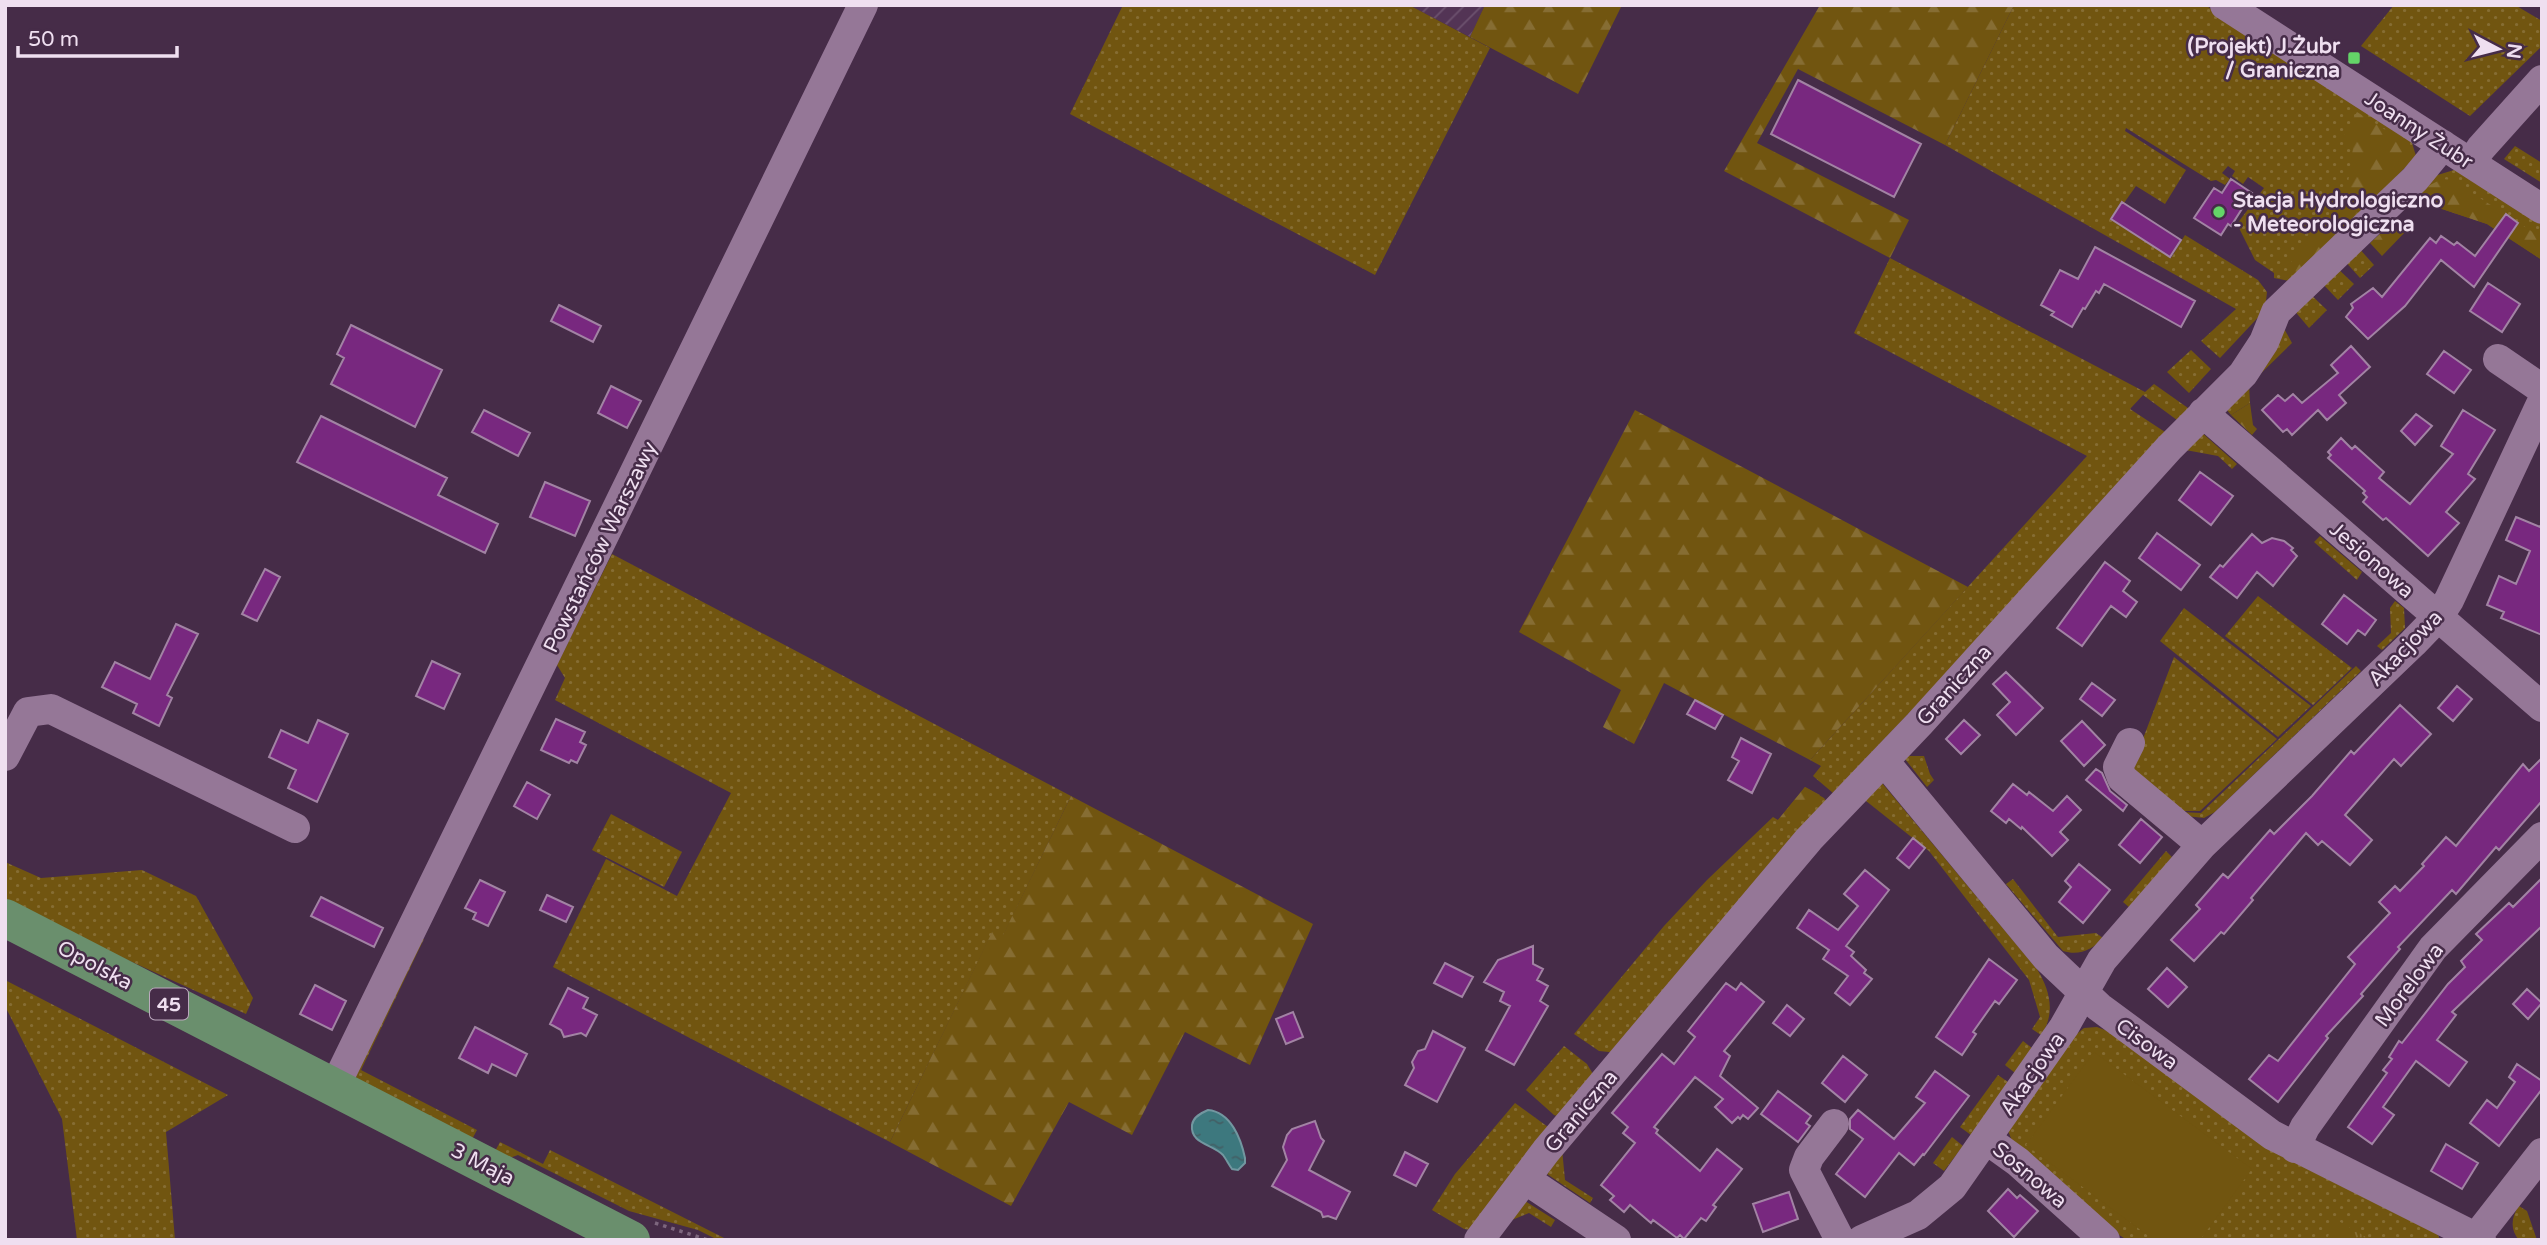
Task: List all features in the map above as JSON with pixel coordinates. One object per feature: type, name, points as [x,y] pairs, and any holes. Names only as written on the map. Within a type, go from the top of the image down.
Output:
[{"type":"main road","name":"Opolska","points":[[5,918],[334,1088]]},
{"type":"main road","name":"3 Maja","points":[[334,1088],[631,1240]]},
{"type":"street","name":"Powstańców Warszawy","points":[[334,1088],[863,5]]},
{"type":"street","name":"Joanny Żubr","points":[[2225,5],[2542,209]]},
{"type":"street","points":[[2471,163],[2481,148],[2542,80]]},
{"type":"street","name":"Graniczna","points":[[1479,1240],[1525,1179],[1809,839],[1971,667],[2084,540],[2243,374],[2255,359],[2276,312],[2415,179],[2443,145]]},
{"type":"street","points":[[2498,359],[2542,389]]},
{"type":"street","name":"Akacjowa","points":[[1862,1240],[1918,1215],[1952,1187],[2064,1027],[2102,961],[2202,845],[2438,617],[2449,600],[2542,402]]},
{"type":"street","name":"Jesionowa","points":[[2203,413],[2542,706]]},
{"type":"street","points":[[5,756],[28,712],[51,709],[295,828]]},
{"type":"street","points":[[2130,743],[2118,767],[2122,778],[2202,845]]},
{"type":"street","name":"Cisowa","points":[[1884,761],[2046,957],[2083,994],[2262,1128],[2295,1148],[2477,1239]]},
{"type":"street","name":"Morelowa","points":[[2295,1148],[2305,1126],[2433,948],[2542,837]]},
{"type":"street","points":[[1833,1124],[1808,1157],[1804,1170],[1840,1240]]},
{"type":"street","name":"Sosnowa","points":[[1986,1139],[2018,1162],[2105,1240]]},
{"type":"street","points":[[2477,1239],[2542,1153]]},
{"type":"street","points":[[1525,1179],[1616,1240]]},
{"type":"shaded area","points":[[1409,5],[1485,5],[1470,37]]},
{"type":"green space","points":[[1123,5],[1409,5],[1490,48],[1375,275],[1070,114]]},
{"type":"green space","points":[[1485,5],[1622,5],[1578,94],[1470,37]]},
{"type":"green space","points":[[1820,5],[2014,5],[1945,145],[1798,69],[1757,143],[1909,220],[1890,258],[1724,171]]},
{"type":"green space","points":[[2014,5],[2205,5],[2404,132],[2412,143],[2416,156],[2290,281],[2274,278],[2274,273],[2255,260],[2237,224],[2264,188],[2248,177],[2243,184],[2232,176],[2235,171],[2228,166],[2222,173],[2230,179],[2225,185],[2216,180],[2211,181],[2126,128],[2125,131],[2186,170],[2165,204],[2136,186],[2110,219],[2171,258],[2185,235],[2258,280],[2267,292],[2265,310],[2220,358],[2201,341],[2236,309],[1945,145]]},
{"type":"green space","points":[[2394,5],[2515,5],[2542,21],[2542,46],[2470,116],[2361,46]]},
{"type":"green space","points":[[2357,112],[2408,144],[2416,156],[2303,275],[2287,267],[2346,197],[2353,148],[2344,134]]},
{"type":"green space","points":[[2515,146],[2542,163],[2542,183],[2504,159]]},
{"type":"green space","points":[[2454,170],[2466,172],[2542,221],[2542,260],[2487,224],[2436,207],[2417,189],[2431,177]]},
{"type":"green space","points":[[2442,179],[2452,180],[2542,238],[2542,260],[2487,224],[2436,207],[2425,196],[2426,187]]},
{"type":"green space","points":[[2396,219],[2407,230],[2382,256],[2370,243]]},
{"type":"green space","points":[[2357,246],[2374,265],[2360,278],[2343,259]]},
{"type":"green space","points":[[1890,258],[2145,392],[2154,384],[2188,408],[2181,423],[2143,395],[2130,409],[2165,432],[2168,441],[1833,793],[1813,776],[1821,766],[1810,760],[2087,456],[1854,333]]},
{"type":"green space","points":[[2335,266],[2354,284],[2338,300],[2320,281]]},
{"type":"green space","points":[[2309,293],[2327,310],[2309,328],[2293,309]]},
{"type":"green space","points":[[2281,323],[2292,343],[2249,385],[2250,403],[2231,415],[2226,409]]},
{"type":"green space","points":[[2191,350],[2211,369],[2189,393],[2167,372]]},
{"type":"green space","points":[[2250,403],[2253,425],[2257,429],[2252,435],[2231,415]]},
{"type":"green space","points":[[1635,410],[1968,587],[1810,760],[1664,683],[1634,744],[1603,727],[1621,690],[1519,632]]},
{"type":"green space","points":[[2200,431],[2237,464],[2232,469],[2218,456],[2180,449]]},
{"type":"green space","points":[[2320,536],[2362,572],[2357,580],[2314,542]]},
{"type":"green space","points":[[612,554],[1071,796],[1003,936],[993,931],[890,1142],[553,967],[606,859],[677,896],[731,793],[555,700],[565,678],[557,665]]},
{"type":"green space","points":[[2258,596],[2352,668],[2313,705],[2225,636]]},
{"type":"green space","points":[[2395,601],[2404,608],[2405,628],[2382,650],[2377,646],[2391,633],[2390,608]]},
{"type":"green space","points":[[2184,608],[2311,706],[2278,737],[2160,641]]},
{"type":"green space","points":[[2174,657],[2277,739],[2200,811],[2182,811],[2129,771],[2181,812],[2201,813],[2356,666],[2361,671],[2215,812],[2204,818],[2186,816],[2184,820],[2127,771],[2140,742],[2133,765]]},
{"type":"green space","points":[[1908,756],[1924,756],[1934,780],[1927,787],[1905,759]]},
{"type":"green space","points":[[1882,783],[2037,969],[2048,994],[2050,1010],[2049,1019],[2041,1035],[2032,1029],[2040,1017],[2029,980],[1929,851],[1861,797]]},
{"type":"green space","points":[[1805,787],[1827,802],[1619,1053],[1599,1051],[1574,1034],[1664,926],[1707,880],[1773,817],[1778,820]]},
{"type":"green space","points":[[1805,787],[1820,795],[1804,816],[1778,820]]},
{"type":"green space","points":[[1071,796],[1313,924],[1250,1065],[1185,1032],[1132,1135],[1069,1102],[1011,1206],[890,1142],[993,930],[1003,935]]},
{"type":"green space","points":[[611,814],[682,852],[664,887],[592,850]]},
{"type":"green space","points":[[2166,851],[2172,857],[2130,908],[2123,902]]},
{"type":"green space","points":[[5,862],[41,878],[142,870],[196,896],[253,998],[246,1014],[5,904]]},
{"type":"green space","points":[[2013,879],[2058,937],[2096,933],[2103,938],[2085,951],[2063,951],[2006,884]]},
{"type":"green space","points":[[424,939],[361,1070],[477,1130],[470,1143],[357,1080],[355,1072],[420,940]]},
{"type":"green space","points":[[5,980],[228,1095],[166,1132],[175,1240],[77,1240],[62,1119],[5,1006]]},
{"type":"green space","points":[[2097,1027],[2110,1032],[2268,1148],[2429,1229],[2438,1235],[2440,1240],[2127,1240],[2110,1229],[2013,1143],[2008,1131],[2073,1037],[2084,1028]]},
{"type":"green space","points":[[2023,1041],[2032,1048],[2015,1073],[2005,1065]]},
{"type":"green space","points":[[1564,1046],[1587,1064],[1593,1074],[1562,1118],[1554,1115],[1526,1090]]},
{"type":"green space","points":[[2094,1052],[2252,1169],[2200,1240],[2154,1240],[2026,1145]]},
{"type":"green space","points":[[1998,1075],[2008,1082],[1971,1135],[1960,1127]]},
{"type":"green space","points":[[1515,1103],[1548,1127],[1471,1230],[1464,1229],[1432,1210],[1455,1174]]},
{"type":"green space","points":[[1952,1137],[1963,1146],[1944,1171],[1933,1163]]},
{"type":"green space","points":[[500,1142],[543,1164],[550,1150],[728,1240],[718,1240],[698,1230],[629,1211],[518,1155],[504,1160],[493,1155]]},
{"type":"green space","points":[[1562,1149],[1565,1180],[1593,1198],[1590,1203],[1547,1174]]},
{"type":"green space","points":[[1525,1201],[1555,1220],[1551,1227],[1529,1213],[1502,1224]]},
{"type":"green space","points":[[2519,1206],[2527,1211],[2537,1240],[2519,1240],[2516,1236],[2513,1223]]},
{"type":"green space","points":[[2337,1220],[2371,1240],[2326,1240]]},
{"type":"water","points":[[1208,1110],[1229,1121],[1238,1135],[1245,1163],[1238,1170],[1232,1169],[1219,1151],[1198,1140],[1192,1131],[1194,1120]]},
{"type":"building","points":[[1798,80],[1921,144],[1894,197],[1771,134]]},
{"type":"building","name":"Stacja Hydrologiczno - Meteorologiczna","points":[[2231,179],[2252,193],[2231,226],[2228,224],[2221,235],[2194,218],[2214,188],[2222,193]]},
{"type":"building","points":[[2122,202],[2181,240],[2170,257],[2111,219]]},
{"type":"building","points":[[2506,214],[2518,223],[2474,287],[2441,260],[2405,306],[2368,339],[2346,317],[2353,308],[2351,304],[2373,288],[2382,297],[2430,238],[2436,243],[2441,236],[2454,245],[2457,242],[2475,256]]},
{"type":"building","points":[[2095,247],[2195,301],[2181,327],[2104,284],[2099,293],[2096,291],[2085,309],[2083,308],[2072,327],[2051,315],[2054,312],[2041,305],[2060,270],[2078,279]]},
{"type":"building","points":[[2488,283],[2520,304],[2502,332],[2470,311]]},
{"type":"building","points":[[559,305],[601,326],[593,342],[551,321]]},
{"type":"building","points":[[351,325],[442,370],[415,427],[331,384],[344,358],[337,354]]},
{"type":"building","points":[[2351,346],[2370,367],[2339,395],[2346,403],[2327,420],[2318,410],[2292,435],[2287,429],[2283,432],[2262,410],[2278,395],[2285,401],[2293,394],[2302,403],[2338,373],[2331,365]]},
{"type":"building","points":[[2444,351],[2471,370],[2454,393],[2427,374]]},
{"type":"building","points":[[611,386],[641,401],[627,428],[598,413]]},
{"type":"building","points":[[484,410],[530,433],[518,456],[472,432]]},
{"type":"building","points":[[2463,410],[2495,430],[2468,474],[2475,479],[2446,512],[2459,523],[2428,556],[2386,518],[2383,520],[2363,502],[2367,497],[2363,493],[2365,491],[2328,458],[2331,455],[2328,452],[2341,438],[2352,449],[2355,446],[2384,472],[2379,478],[2410,504],[2453,454],[2441,446]]},
{"type":"building","points":[[2416,414],[2432,426],[2415,445],[2401,431]]},
{"type":"building","points":[[321,416],[447,478],[438,495],[498,524],[485,553],[297,462]]},
{"type":"building","points":[[2200,472],[2233,496],[2211,525],[2179,500]]},
{"type":"building","points":[[545,482],[590,501],[575,536],[530,517]]},
{"type":"building","points":[[2516,517],[2540,527],[2542,523],[2542,635],[2501,618],[2504,612],[2487,605],[2499,576],[2516,584],[2530,551],[2506,540]]},
{"type":"building","points":[[2157,533],[2200,565],[2181,590],[2139,558]]},
{"type":"building","points":[[2252,534],[2262,543],[2272,538],[2284,541],[2293,548],[2291,550],[2297,556],[2273,586],[2257,572],[2237,598],[2210,577],[2220,565],[2223,567]]},
{"type":"building","points":[[2105,562],[2130,581],[2123,591],[2137,602],[2126,617],[2111,606],[2082,646],[2057,628]]},
{"type":"building","points":[[265,569],[280,577],[257,621],[242,614]]},
{"type":"building","points":[[2344,595],[2376,620],[2365,635],[2358,630],[2347,644],[2322,624]]},
{"type":"building","points":[[176,624],[198,634],[167,695],[172,698],[159,726],[133,713],[137,704],[102,687],[115,662],[150,679]]},
{"type":"building","points":[[432,661],[460,674],[444,709],[416,696]]},
{"type":"building","points":[[2006,672],[2043,708],[2016,735],[1997,715],[2010,702],[1993,684]]},
{"type":"building","points":[[2092,683],[2115,700],[2102,716],[2080,699]]},
{"type":"building","points":[[2457,686],[2472,699],[2453,721],[2438,708]]},
{"type":"building","points":[[1695,700],[1723,715],[1715,729],[1687,714]]},
{"type":"building","points":[[2400,705],[2431,734],[2401,766],[2394,759],[2345,815],[2372,840],[2350,865],[2322,841],[2318,845],[2306,833],[2224,934],[2221,932],[2194,961],[2171,940],[2200,909],[2196,905],[2223,874],[2228,878],[2270,830],[2274,834],[2351,751],[2354,754]]},
{"type":"building","points":[[556,719],[585,732],[580,742],[586,745],[577,763],[571,760],[569,763],[541,750]]},
{"type":"building","points":[[318,720],[348,734],[317,802],[288,788],[296,770],[269,757],[281,730],[308,743]]},
{"type":"building","points":[[1964,720],[1980,735],[1961,754],[1946,739]]},
{"type":"building","points":[[2082,721],[2105,745],[2084,766],[2061,741]]},
{"type":"building","points":[[1741,738],[1771,754],[1752,793],[1728,780],[1739,761],[1732,757]]},
{"type":"building","points":[[2542,758],[2542,801],[2499,850],[2496,847],[2456,894],[2452,890],[2398,947],[2400,949],[2361,994],[2363,996],[2326,1036],[2328,1038],[2278,1102],[2249,1079],[2269,1055],[2278,1061],[2355,964],[2348,957],[2390,913],[2379,902],[2395,886],[2400,891],[2446,837],[2456,846],[2523,764],[2529,771]]},
{"type":"building","points":[[2096,769],[2102,773],[2110,791],[2127,805],[2123,811],[2086,780]]},
{"type":"building","points":[[527,782],[550,795],[537,819],[514,806]]},
{"type":"building","points":[[2013,784],[2027,795],[2029,792],[2053,811],[2067,796],[2081,810],[2060,832],[2068,840],[2052,856],[2022,827],[2021,829],[2009,819],[2006,823],[1991,811]]},
{"type":"building","points":[[2141,819],[2162,837],[2140,863],[2119,845]]},
{"type":"building","points":[[1913,838],[1925,848],[1909,868],[1897,858]]},
{"type":"building","points":[[2079,864],[2110,890],[2083,923],[2059,902],[2071,887],[2065,881]]},
{"type":"building","points":[[1865,870],[1889,890],[1846,946],[1854,952],[1851,956],[1866,970],[1864,973],[1872,979],[1850,1005],[1835,993],[1848,976],[1823,959],[1829,950],[1797,928],[1809,910],[1838,930],[1858,906],[1844,894]]},
{"type":"building","points":[[2542,878],[2542,926],[2452,1012],[2456,1015],[2437,1040],[2467,1062],[2449,1086],[2416,1061],[2383,1107],[2394,1115],[2372,1144],[2348,1127],[2387,1073],[2383,1070],[2392,1059],[2389,1057],[2399,1041],[2402,1043],[2448,984],[2465,967],[2461,961],[2482,940],[2476,934],[2509,903],[2513,907]]},
{"type":"building","points":[[480,880],[505,892],[488,926],[473,919],[476,913],[465,908]]},
{"type":"building","points":[[547,895],[573,907],[566,922],[540,910]]},
{"type":"building","points":[[321,897],[383,928],[374,947],[311,916]]},
{"type":"building","points":[[1533,946],[1533,964],[1543,969],[1537,980],[1548,986],[1540,1001],[1548,1006],[1514,1065],[1486,1050],[1510,1006],[1500,1001],[1504,992],[1484,982],[1498,960]]},
{"type":"building","points":[[1989,959],[2017,980],[1999,1004],[1995,1001],[1973,1032],[1976,1034],[1962,1055],[1936,1037]]},
{"type":"building","points":[[1445,963],[1473,977],[1462,997],[1434,983]]},
{"type":"building","points":[[2167,968],[2187,987],[2168,1007],[2148,989]]},
{"type":"building","points":[[1726,983],[1736,990],[1741,983],[1764,1002],[1724,1051],[1730,1056],[1720,1076],[1758,1108],[1748,1119],[1743,1115],[1732,1123],[1715,1107],[1723,1099],[1695,1077],[1654,1127],[1658,1130],[1656,1133],[1700,1171],[1717,1149],[1742,1169],[1713,1205],[1716,1207],[1706,1221],[1701,1218],[1684,1239],[1680,1235],[1677,1238],[1653,1220],[1651,1223],[1630,1205],[1624,1212],[1610,1200],[1614,1196],[1601,1185],[1635,1143],[1623,1133],[1628,1127],[1612,1113],[1662,1054],[1674,1064],[1695,1037],[1688,1031]]},
{"type":"building","points":[[315,985],[346,1001],[332,1030],[300,1014]]},
{"type":"building","points":[[568,988],[588,998],[583,1008],[597,1015],[586,1036],[581,1033],[564,1037],[561,1030],[550,1024]]},
{"type":"building","points":[[2527,989],[2542,1003],[2528,1019],[2513,1004]]},
{"type":"building","points":[[1787,1005],[1804,1019],[1790,1036],[1773,1023]]},
{"type":"building","points":[[1293,1012],[1303,1037],[1286,1044],[1276,1019]]},
{"type":"building","points":[[475,1027],[527,1054],[516,1076],[492,1064],[488,1073],[459,1058]]},
{"type":"building","points":[[1433,1031],[1465,1048],[1437,1102],[1405,1085],[1414,1068],[1412,1062],[1418,1051],[1425,1049]]},
{"type":"building","points":[[1843,1056],[1867,1075],[1845,1102],[1822,1083]]},
{"type":"building","points":[[2517,1064],[2542,1081],[2542,1089],[2499,1146],[2470,1123],[2487,1100],[2497,1108],[2515,1082],[2509,1077]]},
{"type":"building","points":[[1935,1071],[1969,1096],[1914,1165],[1899,1153],[1865,1197],[1836,1174],[1863,1139],[1850,1129],[1850,1119],[1858,1110],[1894,1139],[1925,1103],[1916,1097]]},
{"type":"building","points":[[1778,1091],[1811,1116],[1806,1123],[1810,1126],[1798,1142],[1761,1114]]},
{"type":"building","points":[[1315,1121],[1324,1141],[1309,1170],[1350,1192],[1336,1219],[1323,1217],[1321,1212],[1272,1186],[1287,1160],[1283,1147],[1287,1135],[1292,1129]]},
{"type":"building","points":[[2446,1144],[2478,1163],[2462,1189],[2431,1171]]},
{"type":"building","points":[[1405,1152],[1428,1164],[1416,1186],[1394,1175]]},
{"type":"building","points":[[2008,1189],[2017,1198],[2020,1195],[2038,1211],[2014,1237],[1988,1211]]},
{"type":"building","points":[[1789,1192],[1798,1219],[1763,1232],[1753,1204]]},
{"type":"place","name":"(Projekt) J.Żubr / Graniczna","points":[[2354,58]]},
{"type":"place","name":"Stacja Hydrologiczno - Meteorologiczna","points":[[2219,212]]}]
